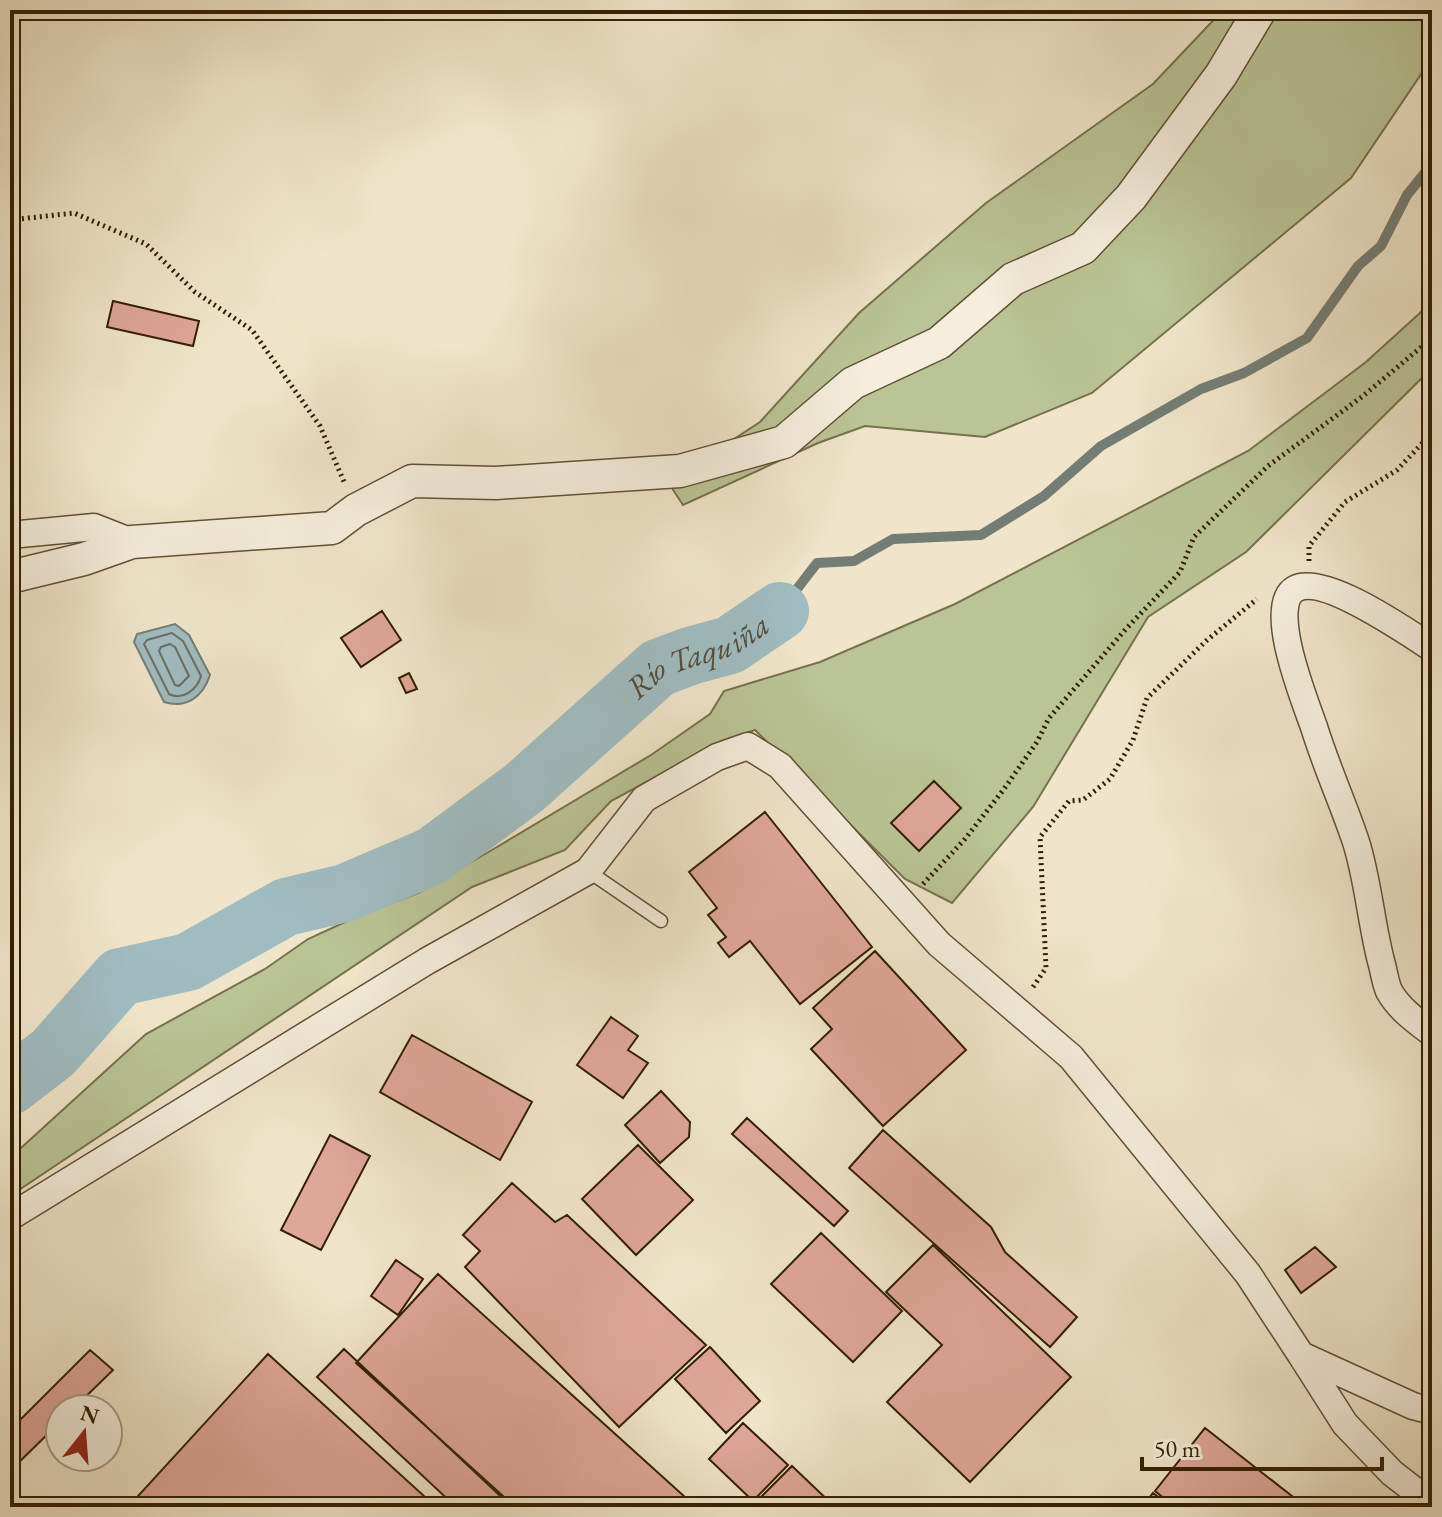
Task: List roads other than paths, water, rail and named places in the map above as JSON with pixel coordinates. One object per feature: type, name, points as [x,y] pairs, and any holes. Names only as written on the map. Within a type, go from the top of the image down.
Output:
[{"type":"street","points":[[10,577],[84,559],[132,542],[332,528],[356,510],[412,481],[496,483],[680,471],[784,442],[853,383],[939,343],[1013,279],[1083,248],[1131,197],[1221,75],[1260,10]]},
{"type":"street","points":[[10,535],[94,527],[132,542]]},
{"type":"street","points":[[1432,648],[1363,604],[1309,586],[1296,588],[1285,598],[1283,610],[1290,654],[1329,775],[1356,843],[1388,989],[1404,1012],[1432,1033]]},
{"type":"street","points":[[10,1217],[413,969],[588,871],[644,799],[717,757],[748,746],[780,766],[939,944],[1071,1057],[1248,1274],[1345,1424],[1392,1473],[1432,1504]]},
{"type":"street","points":[[1301,1355],[1413,1406],[1432,1411]]},
{"type":"lane","points":[[588,871],[661,921]]},
{"type":"water","points":[[175,624],[189,635],[210,675],[198,695],[179,704],[164,702],[134,642],[137,634]]},
{"type":"waterway","name":"Río Taquiña","points":[[780,611],[817,563],[854,561],[893,539],[981,535],[1044,496],[1101,446],[1201,389],[1244,373],[1307,338],[1358,266],[1381,246],[1407,195],[1432,164]]},
{"type":"waterway","name":"Río Taquiña","points":[[10,1086],[53,1053],[120,977],[188,962],[286,907],[345,893],[432,856],[524,788],[658,668],[730,645],[780,611]]}]
